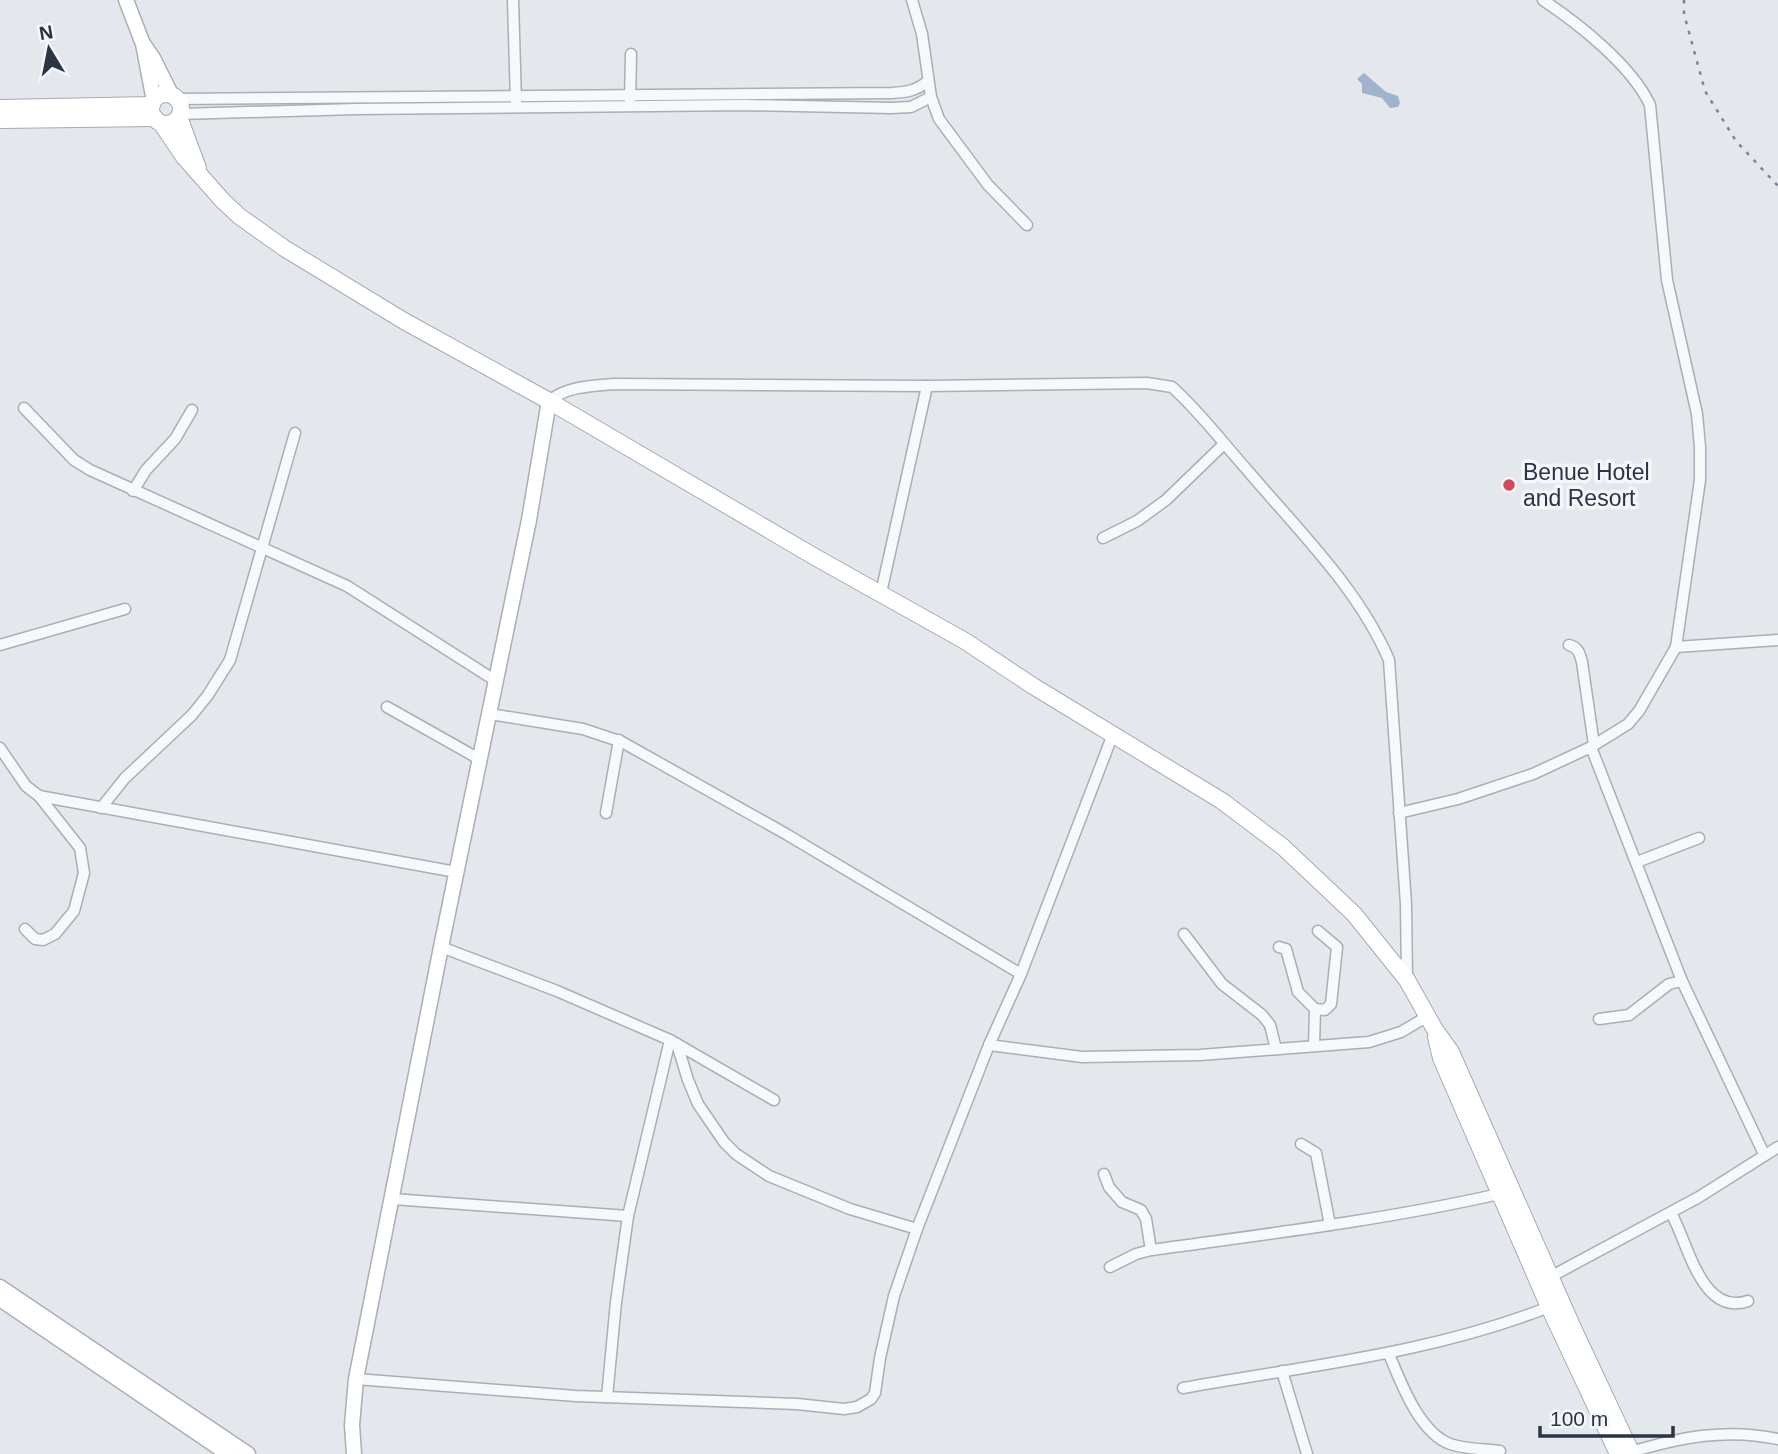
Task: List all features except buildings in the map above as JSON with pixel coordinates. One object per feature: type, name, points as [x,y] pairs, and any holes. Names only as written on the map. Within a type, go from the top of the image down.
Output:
[{"type":"main road","points":[[156,112],[164,95],[177,106],[200,177]]},
{"type":"main road","points":[[0,108],[156,112],[171,123],[177,106]]},
{"type":"main road","points":[[0,120],[156,112]]},
{"type":"main road","points":[[156,112],[174,144],[200,177],[239,216],[284,248],[404,321],[549,401],[814,557],[965,641],[1033,686],[1222,801],[1283,847],[1354,914],[1407,980],[1451,1052],[1580,1358],[1627,1453]]},
{"type":"main road","points":[[1431,1022],[1441,1058],[1499,1194],[1544,1274],[1549,1307],[1580,1358]]},
{"type":"street","points":[[126,0],[143,44],[177,106]]},
{"type":"street","points":[[513,0],[516,108]]},
{"type":"street","points":[[912,0],[922,34],[931,97],[939,119],[988,186],[1027,225]]},
{"type":"street","points":[[1399,813],[1458,799],[1534,774],[1593,746],[1628,724],[1639,711],[1676,647],[1700,480],[1700,447],[1697,414],[1667,280],[1650,104],[1643,90],[1622,65],[1544,0]]},
{"type":"street","points":[[143,44],[156,112]]},
{"type":"street","points":[[630,107],[631,54]]},
{"type":"street","points":[[177,106],[332,109],[630,107],[909,92],[928,81]]},
{"type":"street","points":[[177,106],[630,94],[771,99],[891,108],[911,107],[931,97]]},
{"type":"street","points":[[590,95],[590,108]]},
{"type":"street","points":[[354,1454],[352,1425],[356,1379],[529,520],[549,401],[556,395],[574,389],[614,384],[927,386],[1155,383],[1172,387],[1349,591],[1384,648],[1391,669],[1406,904],[1407,980]]},
{"type":"street","points":[[881,593],[927,386]]},
{"type":"street","points":[[24,408],[75,460],[90,470],[347,586],[495,681]]},
{"type":"street","points":[[133,491],[146,470],[175,439],[192,410]]},
{"type":"street","points":[[101,808],[125,778],[192,715],[230,660],[295,433]]},
{"type":"street","points":[[1103,538],[1137,521],[1166,500],[1224,444]]},
{"type":"street","points":[[0,645],[125,609]]},
{"type":"street","points":[[1676,647],[1778,640]]},
{"type":"street","points":[[1569,645],[1579,652],[1582,662],[1593,746],[1682,981],[1764,1154]]},
{"type":"street","points":[[387,708],[481,760]]},
{"type":"street","points":[[490,714],[583,729],[619,740],[786,834],[1021,974]]},
{"type":"street","points":[[356,1379],[607,1396],[797,1404],[844,1409],[865,1404],[875,1393],[894,1296],[917,1229],[989,1045],[1021,974],[1113,734]]},
{"type":"street","points":[[607,813],[619,740]]},
{"type":"street","points":[[0,748],[26,786],[39,796],[80,848],[84,873],[75,911],[55,934],[43,940],[35,939],[25,929]]},
{"type":"street","points":[[39,796],[456,872]]},
{"type":"street","points":[[1637,862],[1699,838]]},
{"type":"street","points":[[1279,947],[1286,950],[1298,992],[1315,1009],[1325,1010],[1331,1004],[1337,947],[1318,931]]},
{"type":"street","points":[[1184,934],[1222,984],[1262,1015],[1270,1025],[1276,1049]]},
{"type":"street","points":[[441,947],[557,991],[673,1042],[774,1100]]},
{"type":"street","points":[[1599,1019],[1629,1015],[1669,984],[1682,981]]},
{"type":"street","points":[[1314,1046],[1315,1009]]},
{"type":"street","points":[[989,1045],[1082,1057],[1200,1055],[1369,1042],[1431,1022]]},
{"type":"street","points":[[607,1396],[628,1216],[673,1042]]},
{"type":"street","points":[[673,1042],[698,1104],[717,1133],[736,1154],[769,1176],[850,1209],[917,1229]]},
{"type":"street","points":[[1301,1144],[1316,1153],[1330,1225]]},
{"type":"street","points":[[1544,1274],[1671,1213],[1778,1147]]},
{"type":"street","points":[[1104,1174],[1109,1187],[1122,1202],[1141,1210],[1146,1219],[1151,1251]]},
{"type":"street","points":[[1110,1267],[1136,1254],[1151,1251],[1435,1209],[1499,1194]]},
{"type":"street","points":[[392,1199],[628,1216]]},
{"type":"street","points":[[1671,1213],[1706,1286],[1725,1302],[1734,1304],[1748,1301]]},
{"type":"street","points":[[0,1287],[248,1454]]},
{"type":"street","points":[[0,1299],[228,1454]]},
{"type":"street","points":[[1183,1388],[1389,1354],[1500,1325],[1549,1307]]},
{"type":"street","points":[[1389,1354],[1419,1416],[1433,1432],[1450,1444],[1500,1451]]},
{"type":"street","points":[[1282,1371],[1307,1454]]},
{"type":"street","points":[[343,1454],[352,1425]]},
{"type":"street","points":[[1627,1453],[1666,1443],[1729,1433],[1756,1434],[1778,1439]]},
{"type":"water","points":[[1364,73],[1386,92],[1398,96],[1398,107],[1390,108],[1382,98],[1362,93],[1362,84],[1357,79]]},
{"type":"railway","points":[[1684,0],[1684,14],[1705,91],[1736,141],[1778,186]]},
{"type":"place","name":"Benue Hotel and Resort","points":[[1509,485]]}]
